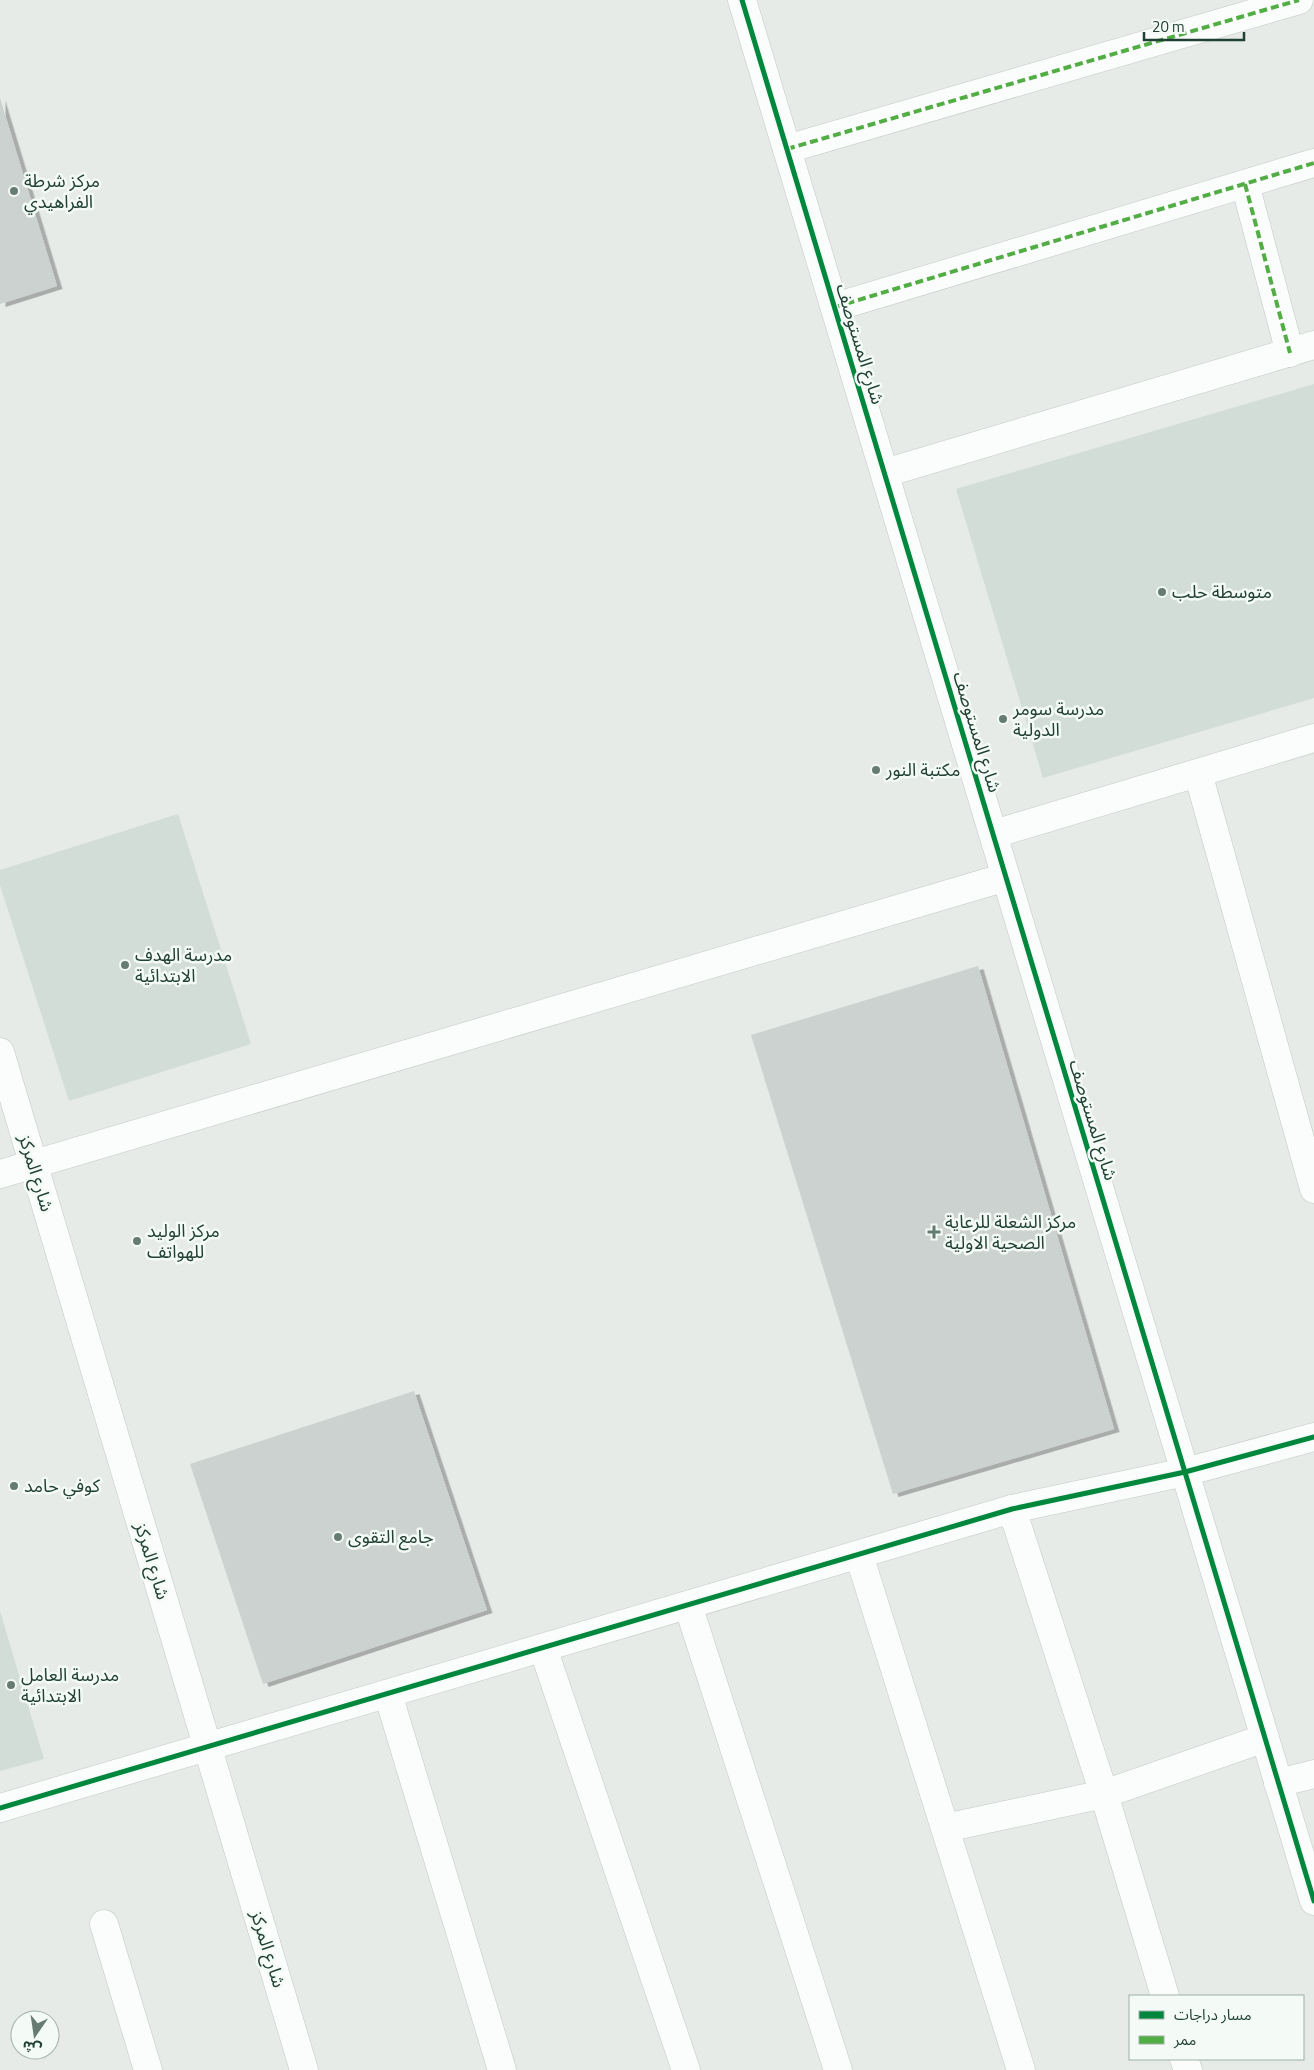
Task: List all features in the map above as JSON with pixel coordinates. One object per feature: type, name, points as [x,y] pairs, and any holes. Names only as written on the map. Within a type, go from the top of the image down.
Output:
[{"type":"street","points":[[787,149],[1299,0]]},
{"type":"street","name":"شارع المستوصف","points":[[746,1],[787,149],[1314,1901]]},
{"type":"street","points":[[835,307],[1314,163]]},
{"type":"street","points":[[885,474],[1302,349],[1245,184]]},
{"type":"street","points":[[994,834],[1314,738]]},
{"type":"street","points":[[1198,773],[1314,1189]]},
{"type":"street","points":[[0,1174],[1006,876]]},
{"type":"street","name":"شارع المركز","points":[[0,1052],[304,2070]]},
{"type":"street","points":[[0,1808],[1012,1509],[1184,1472],[1314,1437]]},
{"type":"street","points":[[1012,1509],[1104,1794],[1165,1995]]},
{"type":"street","points":[[859,1555],[1021,2070]]},
{"type":"street","points":[[688,1605],[838,2070]]},
{"type":"street","points":[[543,1648],[686,2070]]},
{"type":"street","points":[[388,1694],[502,2070]]},
{"type":"street","points":[[946,1828],[1104,1794],[1265,1738]]},
{"type":"street","points":[[1278,1783],[1314,1774]]},
{"type":"street","points":[[104,1924],[148,2070]]},
{"type":"shaded area","points":[[1314,384],[1314,698],[1043,778],[956,489]]},
{"type":"shaded area","name":"مدرسة الهدف الابتدائية","points":[[178,814],[251,1044],[69,1101],[0,885],[0,870]]},
{"type":"shaded area","name":"مدرسة العامل الابتدائية","points":[[0,1611],[44,1759],[0,1771]]},
{"type":"building","name":"مركز شرطة الفراهيدي","points":[[0,98],[57,286],[0,304]]},
{"type":"building","name":"مركز الشعلة للرعاية الصحية الاولية","points":[[978,966],[1114,1429],[893,1494],[751,1035]]},
{"type":"building","name":"جامع التقوى","points":[[414,1391],[487,1610],[263,1684],[190,1464]]},
{"type":"marked path","points":[[787,149],[1299,0]]},
{"type":"marked path","points":[[835,307],[1314,163]]},
{"type":"marked path","points":[[1245,184],[1290,353]]},
{"type":"cycle path","points":[[742,0],[1314,1901]]},
{"type":"cycle path","points":[[0,1808],[1012,1509],[1185,1472],[1314,1437]]},
{"type":"place","name":"مركز شرطة الفراهيدي","points":[[14,191]]},
{"type":"place","name":"متوسطة حلب","points":[[1162,592]]},
{"type":"place","name":"مدرسة سومر الدولية","points":[[1003,719]]},
{"type":"place","name":"مكتبة النور","points":[[876,770]]},
{"type":"place","name":"مدرسة الهدف الابتدائية","points":[[125,965]]},
{"type":"place","name":"مركز الشعلة للرعاية الصحية الاولية","points":[[934,1232]]},
{"type":"place","name":"مركز الوليد للهواتف","points":[[137,1241]]},
{"type":"place","name":"كوفي حامد","points":[[14,1486]]},
{"type":"place","name":"جامع التقوى","points":[[338,1537]]},
{"type":"place","name":"مدرسة العامل الابتدائية","points":[[11,1685]]}]
